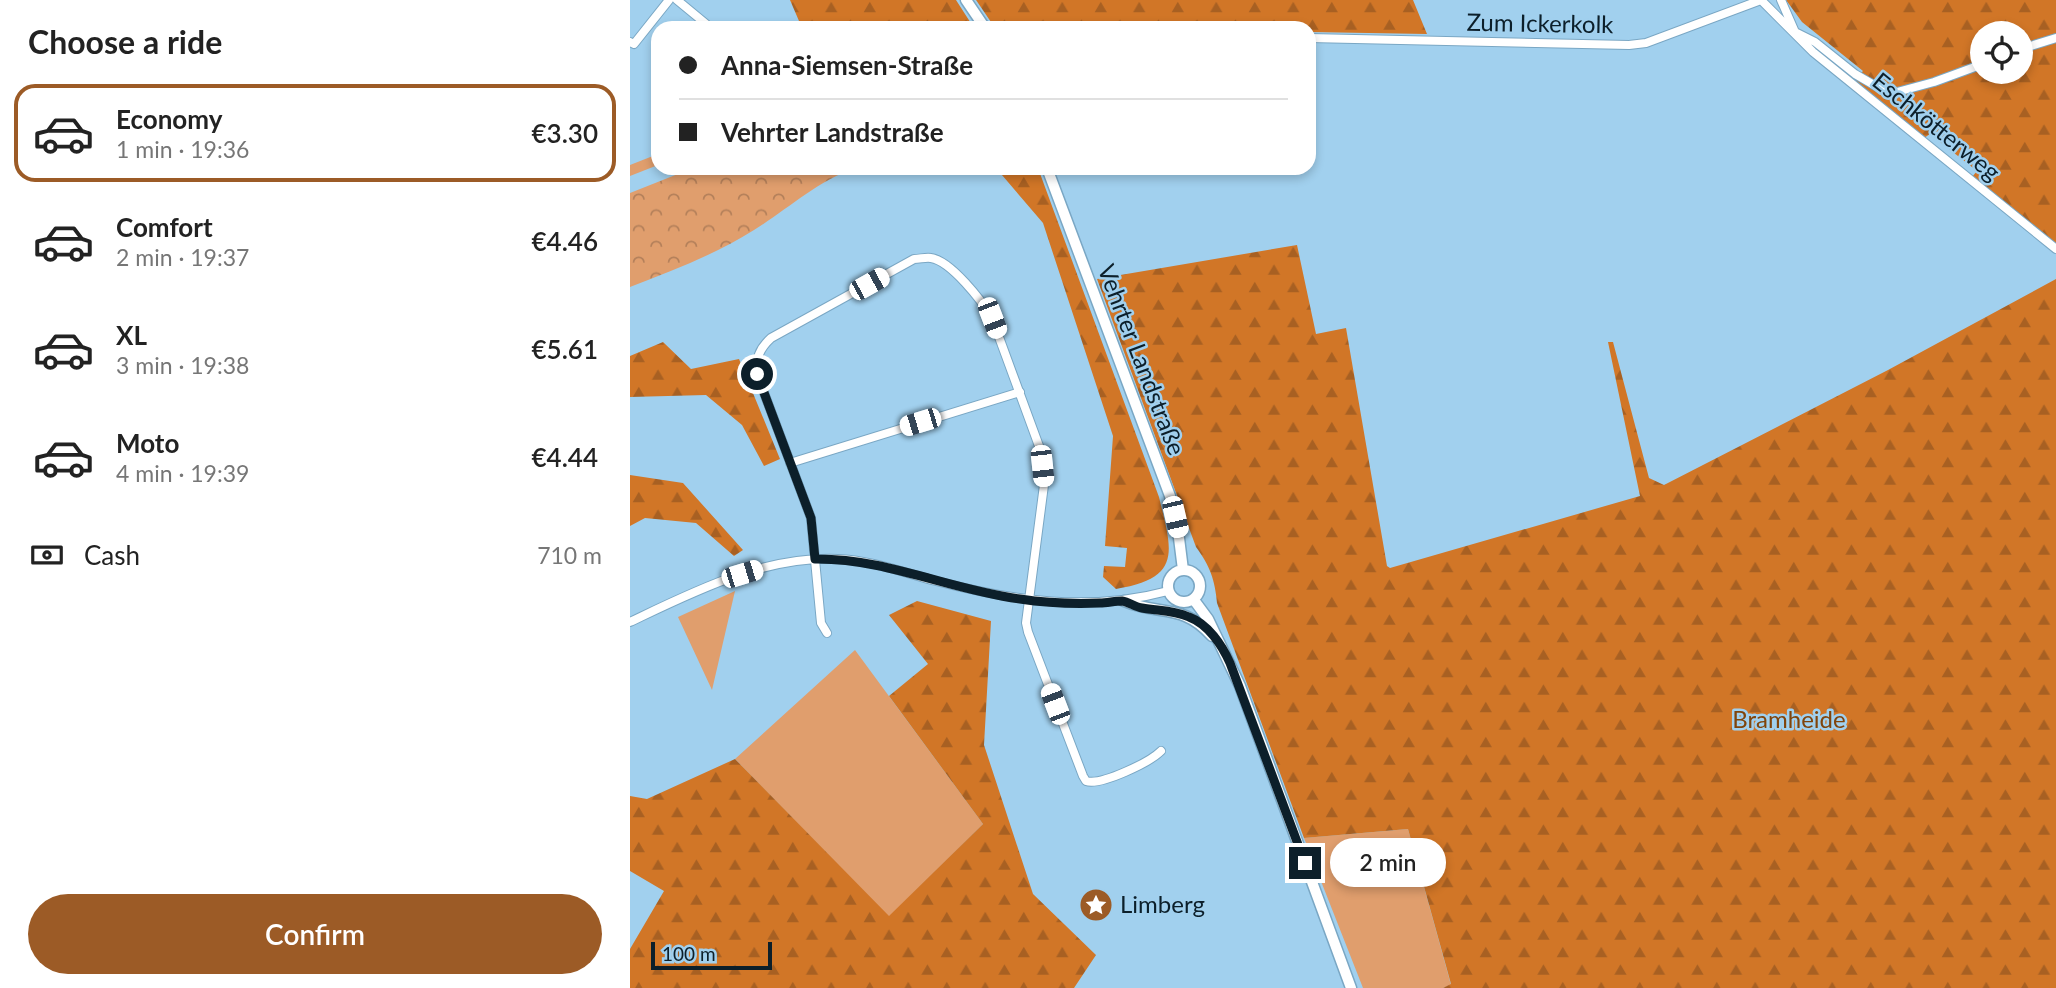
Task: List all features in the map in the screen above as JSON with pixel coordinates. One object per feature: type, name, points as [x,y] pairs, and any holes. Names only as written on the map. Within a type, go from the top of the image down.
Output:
[{"type":"main road","points":[[967,0],[980,21]]},
{"type":"main road","name":"Vehrter Landstraße","points":[[1050,175],[1170,496],[1179,538],[1182,570]]},
{"type":"main road","points":[[1182,570],[1192,572],[1200,583],[1199,592],[1194,600],[1188,603],[1177,601],[1168,591],[1170,578],[1182,570]]},
{"type":"main road","points":[[1194,600],[1209,619],[1240,686],[1351,988]]},
{"type":"main road","points":[[1124,601],[1140,608],[1168,610],[1191,617],[1220,642]]},
{"type":"street","points":[[652,21],[669,0]]},
{"type":"street","points":[[677,0],[702,21]]},
{"type":"street","name":"Zum Ickerkolk","points":[[1316,38],[1629,45],[1646,43],[1761,0],[1795,32]]},
{"type":"street","points":[[1781,0],[1795,32],[1815,42],[1855,74],[1886,92],[1897,92],[1934,82],[1970,69]]},
{"type":"street","points":[[630,42],[634,44],[651,23]]},
{"type":"street","name":"Eschkötterweg","points":[[1795,32],[1833,69],[2056,249]]},
{"type":"street","points":[[2033,45],[2056,38]]},
{"type":"street","points":[[827,633],[821,623],[811,518],[757,374],[756,361],[760,348],[771,338],[914,259],[930,257],[944,262],[983,303],[992,318],[1040,446],[1044,485],[1028,600],[1028,632],[1086,780],[1097,782],[1152,759],[1161,751]]},
{"type":"street","points":[[790,463],[1020,392]]},
{"type":"street","points":[[630,622],[729,578],[815,559],[866,563],[961,587],[1028,600],[1063,603],[1124,601],[1168,591]]},
{"type":"green space","points":[[790,0],[956,0],[970,21],[799,21]]},
{"type":"green space","points":[[976,0],[1413,0],[1427,34],[1316,32],[1316,21],[990,21]]},
{"type":"green space","points":[[1786,0],[2056,0],[2056,244],[1972,177],[1977,171],[1930,134],[1924,138],[1853,82],[1863,71],[1802,22]]},
{"type":"green space","points":[[651,157],[651,168],[630,176],[630,165]]},
{"type":"green space","points":[[675,175],[839,175],[724,247],[630,287],[630,193]]},
{"type":"green space","points":[[1002,175],[1041,175],[1159,497],[1167,533],[1168,559],[1153,578],[1138,584],[1116,589],[1103,577],[1104,566],[1125,567],[1127,548],[1105,546],[1113,436],[1043,223]]},
{"type":"green space","name":"Bramheide","points":[[1297,245],[1316,334],[1346,328],[1387,566],[1390,568],[1640,496],[1608,342],[1613,342],[1649,478],[1664,485],[1888,370],[2056,279],[2056,988],[1443,988],[1451,984],[1408,829],[1304,838],[1217,603],[1211,574],[1196,547],[1097,279]]},
{"type":"green space","points":[[663,342],[691,369],[739,359],[780,459],[764,466],[742,425],[706,395],[630,397],[630,356]]},
{"type":"green space","points":[[630,475],[683,483],[743,550],[734,556],[696,523],[645,518],[630,526]]},
{"type":"green space","points":[[735,591],[712,690],[678,617]]},
{"type":"green space","points":[[917,601],[991,621],[984,745],[1033,894],[1096,955],[1074,988],[630,988],[630,949],[664,891],[630,871],[630,796],[647,799],[735,759],[889,916],[983,824],[889,696],[928,664],[889,615]]},
{"type":"green space","points":[[855,650],[983,824],[889,917],[735,759]]},
{"type":"green space","points":[[1408,829],[1451,985],[1443,988],[1363,988],[1304,838]]},
{"type":"place","name":"Limberg","points":[[1096,905]]},
{"type":"route","points":[[757,374],[811,518],[815,559],[866,563],[1017,599],[1063,603],[1124,601],[1140,608],[1168,610],[1191,617],[1203,625],[1211,636],[1220,642],[1230,663],[1305,863]]}]
